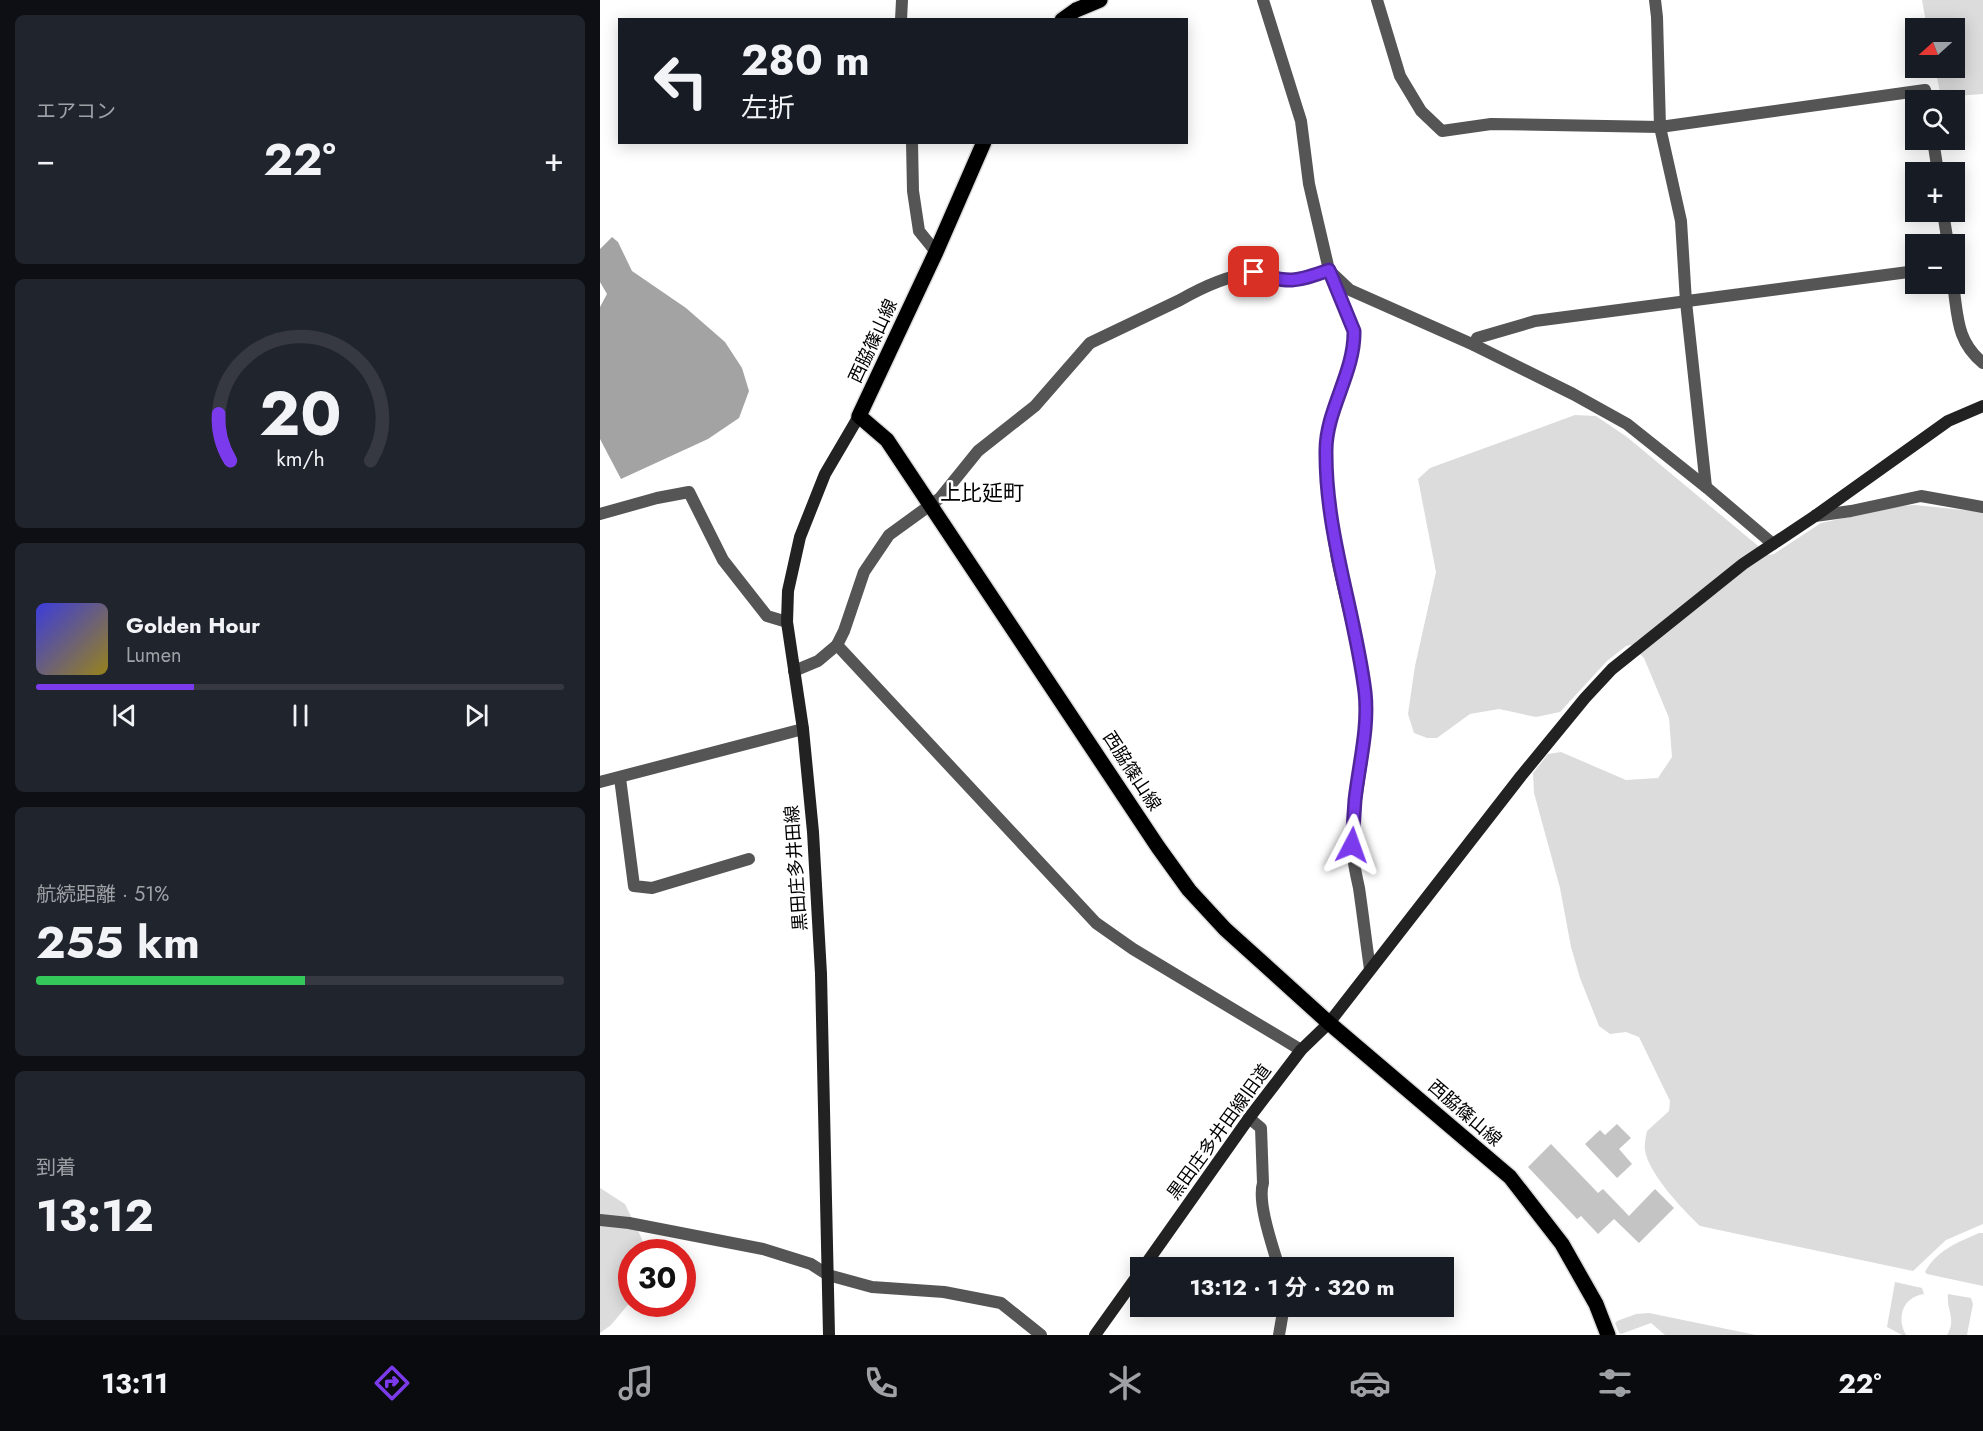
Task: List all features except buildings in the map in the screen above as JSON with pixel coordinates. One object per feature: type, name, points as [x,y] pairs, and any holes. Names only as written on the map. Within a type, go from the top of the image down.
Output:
[{"type":"main road","points":[[1065,18],[1076,10],[1100,0]]},
{"type":"main road","name":"西脇篠山線","points":[[983,144],[936,252],[859,416],[887,440],[1189,890],[1226,929],[1329,1023],[1510,1177],[1562,1244],[1596,1304],[1608,1335]]},
{"type":"street","points":[[901,18],[902,0]]},
{"type":"street","points":[[1263,0],[1301,121],[1309,184],[1329,270],[1354,331],[1349,362],[1328,433],[1326,449],[1327,486],[1337,560],[1357,640],[1365,694],[1366,726],[1355,800],[1352,845],[1370,969]]},
{"type":"street","points":[[1377,0],[1400,76],[1421,111],[1442,131],[1491,124],[1660,127],[1905,93]]},
{"type":"street","points":[[1655,0],[1660,127],[1681,221],[1686,302],[1706,487]]},
{"type":"street","points":[[912,144],[913,191],[919,231],[936,252]]},
{"type":"street","points":[[1329,270],[1350,290],[1474,345],[1573,394],[1627,424],[1773,544]]},
{"type":"street","points":[[794,670],[818,661],[837,645],[844,632],[864,572],[889,535],[940,498],[978,451],[1035,406],[1090,343],[1194,292],[1228,278],[1254,272],[1274,279],[1299,281],[1329,270]]},
{"type":"street","points":[[1474,345],[1477,338],[1535,321],[1905,272]]},
{"type":"street","points":[[1954,294],[1960,334],[1972,354],[1983,363]]},
{"type":"street","name":"黒田庄多井田線旧道","points":[[1151,1257],[1249,1118],[1301,1050],[1329,1023],[1521,776],[1612,669],[1743,564],[1815,516],[1948,421],[1983,406]]},
{"type":"street","name":"黒田庄多井田線","points":[[829,1335],[820,974],[813,832],[803,729],[788,622],[788,591],[800,537],[825,474],[859,416]]},
{"type":"street","points":[[600,514],[688,492],[723,560],[767,616],[788,622]]},
{"type":"street","points":[[1815,516],[1921,496],[1983,507]]},
{"type":"street","points":[[837,645],[1096,922],[1133,949],[1301,1050]]},
{"type":"street","points":[[600,782],[803,729]]},
{"type":"street","points":[[620,778],[633,886],[652,888],[748,859]]},
{"type":"street","points":[[1249,1118],[1261,1128],[1263,1183],[1261,1189],[1266,1226],[1276,1257]]},
{"type":"street","points":[[600,1220],[629,1223],[763,1249],[811,1264],[828,1275],[872,1287],[944,1292],[1001,1303],[1041,1335]]},
{"type":"street","points":[[1095,1335],[1130,1286]]},
{"type":"street","points":[[1279,1335],[1282,1317]]},
{"type":"shaded area","points":[[1922,0],[1983,0],[1983,94],[1965,95],[1965,90],[1940,90],[1937,78],[1965,78],[1965,18],[1925,18]]},
{"type":"shaded area","points":[[612,237],[618,242],[632,271],[686,308],[725,342],[742,368],[749,391],[739,418],[708,439],[621,479],[600,439],[600,307],[607,294],[600,282],[600,249]]},
{"type":"shaded area","points":[[1575,415],[1596,416],[1627,437],[1769,555],[1821,523],[1899,506],[1915,505],[1983,512],[1983,1224],[1946,1240],[1913,1271],[1700,1226],[1667,1191],[1652,1169],[1645,1148],[1647,1131],[1669,1111],[1670,1101],[1639,1037],[1626,1032],[1610,1034],[1599,1026],[1580,978],[1571,947],[1560,888],[1534,793],[1533,773],[1548,754],[1561,752],[1626,780],[1658,778],[1672,757],[1669,718],[1644,658],[1631,645],[1626,646],[1607,661],[1560,712],[1536,717],[1499,709],[1470,714],[1437,738],[1427,738],[1414,733],[1408,714],[1415,666],[1436,572],[1418,479],[1430,468]]},
{"type":"shaded area","points":[[600,1188],[625,1204],[642,1239],[618,1239],[618,1317],[600,1333]]},
{"type":"shaded area","points":[[1983,1233],[1983,1286],[1925,1272],[1941,1253]]},
{"type":"shaded area","points":[[1895,1282],[1922,1288],[1924,1294],[1911,1299],[1903,1309],[1902,1321],[1906,1335],[1887,1327]]},
{"type":"shaded area","points":[[1948,1294],[1971,1298],[1973,1304],[1967,1335],[1947,1335],[1951,1324]]},
{"type":"shaded area","points":[[1649,1313],[1756,1335],[1665,1335],[1651,1323],[1619,1333],[1615,1323],[1617,1321],[1636,1314]]},
{"type":"district","name":"上比延町","points":[[982,493]]},
{"type":"route","points":[[1254,272],[1274,279],[1299,281],[1329,270],[1354,331],[1349,362],[1328,433],[1326,449],[1327,486],[1337,560],[1357,640],[1365,694],[1366,726],[1355,800],[1352,845]]}]
